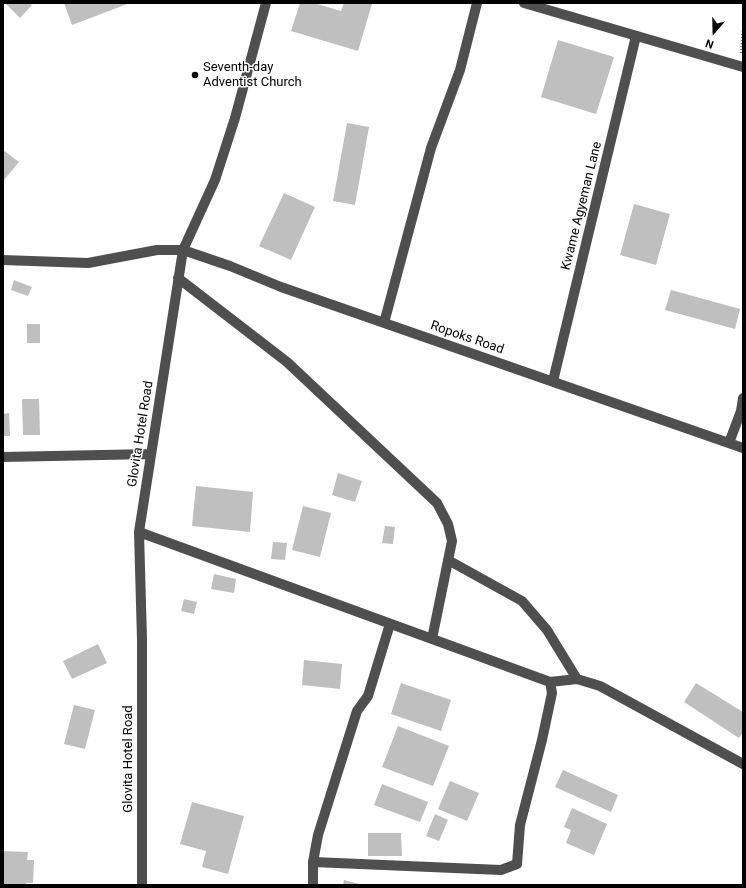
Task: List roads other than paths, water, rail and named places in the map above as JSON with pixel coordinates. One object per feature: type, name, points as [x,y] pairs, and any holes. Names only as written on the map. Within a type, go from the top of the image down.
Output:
[{"type":"street","name":"Glovita Hotel Road","points":[[142,885],[142,640],[139,532],[183,250],[215,180],[235,118],[266,3]]},
{"type":"street","points":[[384,323],[431,148],[460,70],[477,3]]},
{"type":"street","points":[[524,3],[742,66]]},
{"type":"street","name":"Kwame Agyeman Lane","points":[[553,381],[636,36]]},
{"type":"street","name":"Ropoks Road","points":[[3,260],[88,263],[157,250],[183,250],[230,266],[281,287],[743,448]]},
{"type":"street","points":[[178,278],[287,362],[437,503],[448,524],[452,541],[432,639]]},
{"type":"street","points":[[729,443],[741,411],[743,398]]},
{"type":"street","points":[[3,457],[151,454]]},
{"type":"street","points":[[139,532],[550,682],[577,679],[600,686],[743,764]]},
{"type":"street","points":[[448,560],[522,601],[548,630],[577,679]]},
{"type":"street","points":[[313,885],[313,862],[318,835],[357,711],[368,696],[390,624]]},
{"type":"street","points":[[313,862],[501,870],[517,864],[520,825],[542,740],[552,693],[550,682]]},
{"type":"place","name":"Seventh-day Adventist Church","points":[[195,75]]}]
